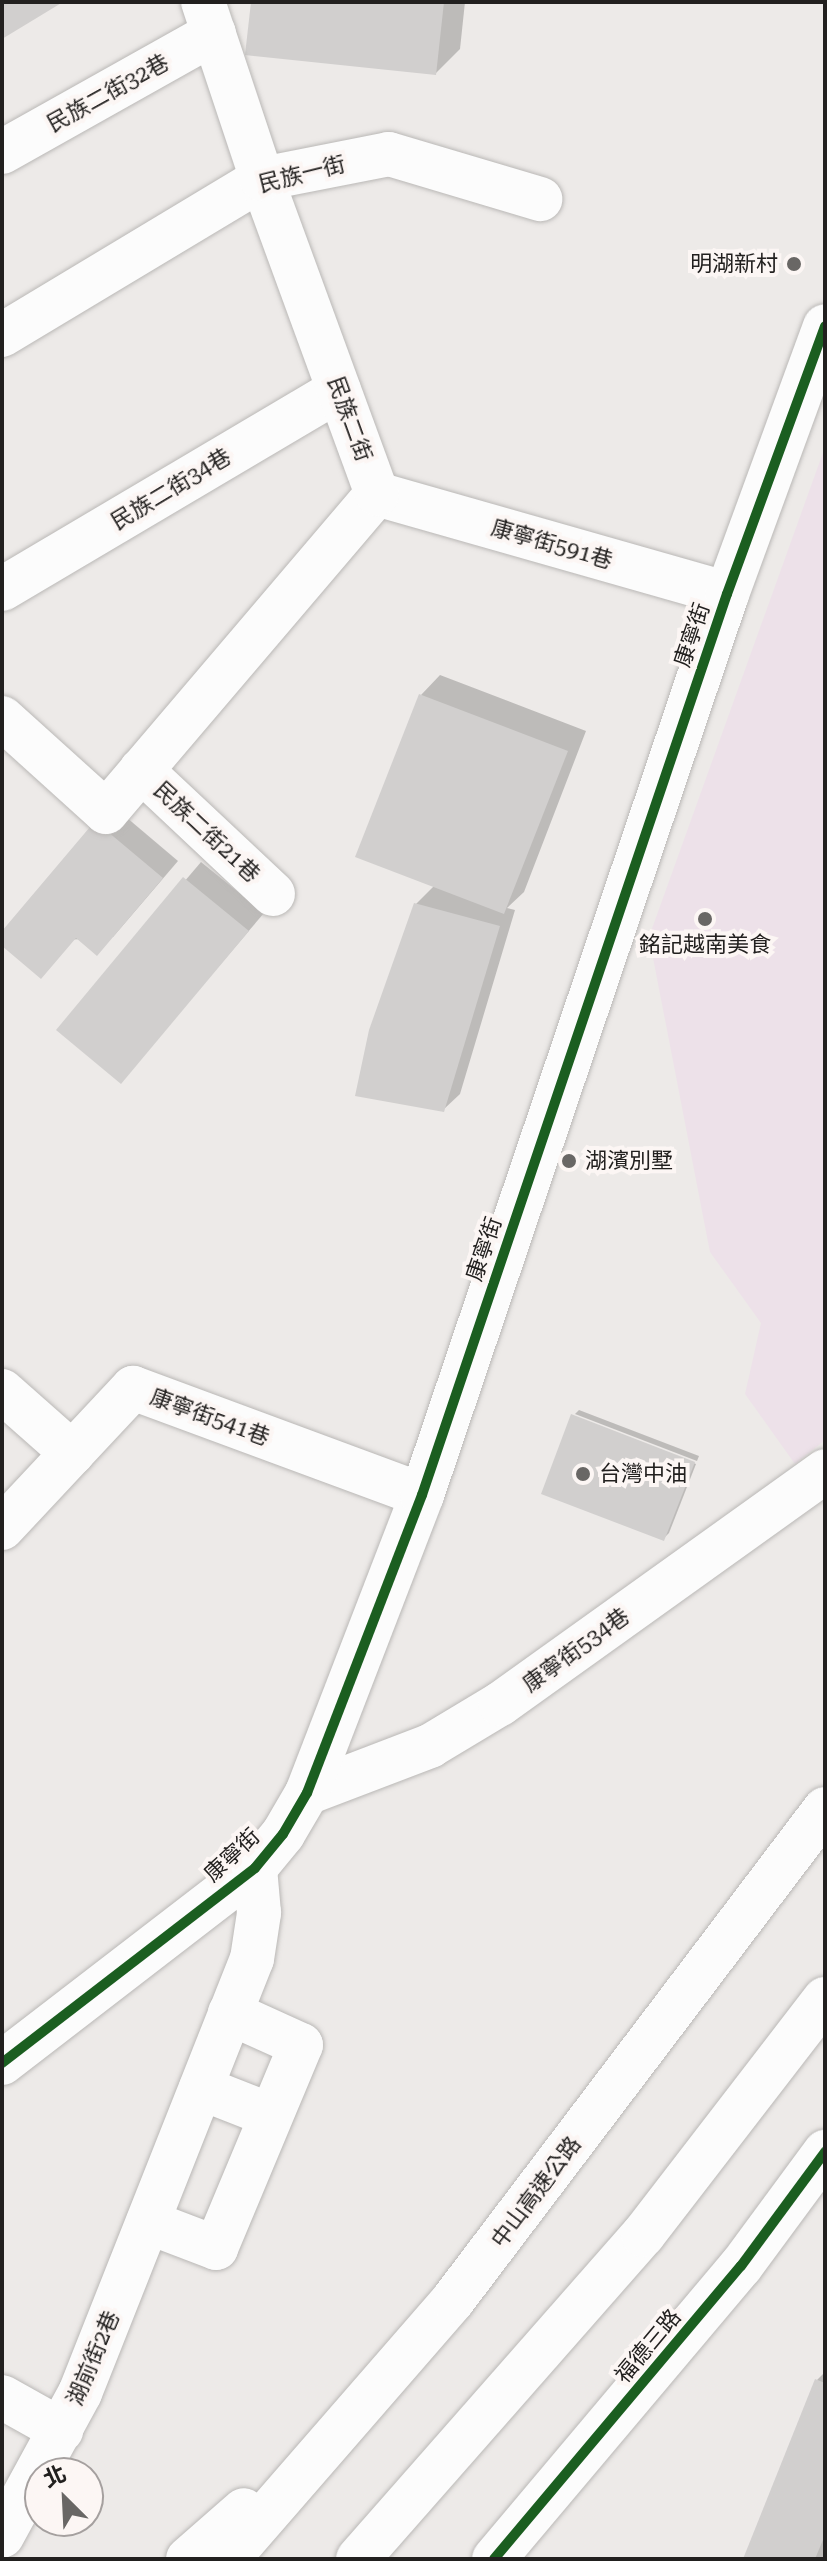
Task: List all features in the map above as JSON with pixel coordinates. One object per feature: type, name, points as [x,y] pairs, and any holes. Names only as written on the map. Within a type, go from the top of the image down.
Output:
[{"type":"main road","name":"民族二街32巷","points":[[2,152],[209,18]]},
{"type":"main road","name":"民族二街","points":[[209,18],[262,179],[377,494]]},
{"type":"main road","name":"民族一街","points":[[2,335],[262,179],[389,154],[540,199]]},
{"type":"main road","name":"康寧街","points":[[2,2063],[255,1868],[283,1834],[307,1793],[422,1495],[727,594],[825,326]]},
{"type":"main road","name":"民族二街34巷","points":[[2,589],[339,390]]},
{"type":"main road","name":"康寧街591巷","points":[[377,494],[727,594]]},
{"type":"main road","points":[[2,718],[106,812],[377,494]]},
{"type":"main road","name":"民族二街21巷","points":[[141,770],[273,894]]},
{"type":"main road","name":"康寧街541巷","points":[[2,1528],[133,1388],[422,1495]]},
{"type":"main road","points":[[2,1391],[72,1453]]},
{"type":"main road","name":"康寧街534巷","points":[[307,1793],[430,1746],[500,1704],[825,1471]]},
{"type":"main road","name":"中山高速公路","points":[[228,2559],[463,2288],[825,1809]]},
{"type":"main road","name":"湖前街2巷","points":[[2,2397],[61,2430],[148,2222],[252,1959],[259,1913],[255,1868]]},
{"type":"main road","points":[[358,2559],[643,2235],[825,1999]]},
{"type":"main road","points":[[148,2222],[216,2248],[301,2045],[230,2013]]},
{"type":"main road","points":[[201,2088],[270,2115]]},
{"type":"main road","name":"福德三路","points":[[494,2559],[741,2266],[825,2152]]},
{"type":"main road","points":[[188,2559],[348,2419]]},
{"type":"main road","points":[[2,2536],[61,2430]]},
{"type":"shaded area","points":[[825,447],[825,1440],[795,1464],[745,1394],[761,1323],[710,1252],[649,937]]},
{"type":"building","points":[[2,2],[63,2],[2,39]]},
{"type":"building","points":[[251,2],[444,2],[436,75],[245,55]]},
{"type":"building","points":[[419,694],[568,751],[504,914],[355,857]]},
{"type":"building","points":[[95,821],[163,878],[97,956],[76,938],[41,979],[2,946],[2,931]]},
{"type":"building","points":[[183,877],[249,931],[121,1084],[56,1030]]},
{"type":"building","points":[[414,903],[500,926],[444,1112],[355,1096],[369,1030]]},
{"type":"building","points":[[571,1414],[695,1462],[664,1541],[541,1494]]},
{"type":"building","points":[[815,2379],[825,2383],[825,2535],[815,2559],[743,2559]]},
{"type":"cycle path","points":[[2,2063],[255,1868],[283,1834],[307,1793],[422,1495],[727,594],[825,326]]},
{"type":"cycle path","points":[[494,2559],[741,2266],[825,2152]]},
{"type":"place","name":"明湖新村","points":[[794,264]]},
{"type":"place","name":"銘記越南美食","points":[[705,919]]},
{"type":"place","name":"湖濱別墅","points":[[569,1161]]},
{"type":"place","name":"台灣中油","points":[[583,1474]]}]
